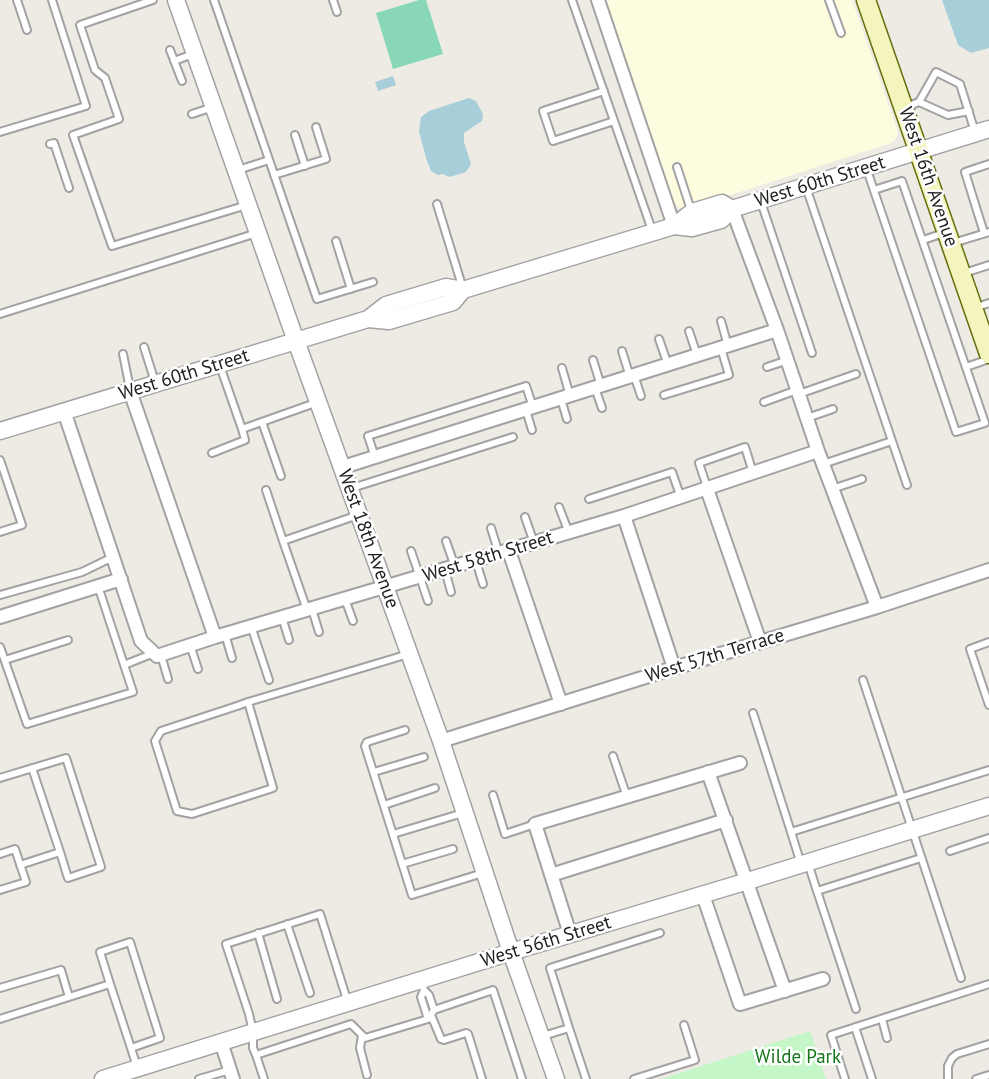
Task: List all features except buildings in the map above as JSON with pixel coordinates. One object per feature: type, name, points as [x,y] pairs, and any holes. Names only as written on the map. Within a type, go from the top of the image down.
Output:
[{"type":"main road","name":"West 16th Avenue","points":[[866,0],[911,105],[919,152],[961,273],[981,306],[989,354]]},
{"type":"street","name":"West 18th Avenue","points":[[176,0],[257,233],[441,741],[556,1079]]},
{"type":"street","points":[[598,0],[674,226]]},
{"type":"street","name":"West 60th Street","points":[[674,226],[692,228],[721,220],[732,209],[985,133]]},
{"type":"street","name":"West 60th Street","points":[[0,431],[368,319],[389,321],[453,302],[463,290],[674,226],[692,212],[722,203],[732,209]]},
{"type":"street","points":[[732,209],[788,360],[820,457],[877,607]]},
{"type":"street","points":[[343,467],[777,330]]},
{"type":"street","points":[[130,391],[220,635]]},
{"type":"street","points":[[64,411],[141,641],[157,655]]},
{"type":"street","name":"West 58th Street","points":[[157,655],[569,533],[753,473],[820,457]]},
{"type":"street","points":[[707,489],[760,642]]},
{"type":"street","points":[[624,516],[674,668]]},
{"type":"street","points":[[504,552],[561,704]]},
{"type":"street","name":"West 57th Terrace","points":[[441,741],[989,570]]},
{"type":"street","points":[[0,617],[121,579]]},
{"type":"street","points":[[570,934],[535,824],[740,763]]},
{"type":"street","points":[[708,772],[785,991]]},
{"type":"street","name":"West 56th Street","points":[[103,1079],[221,1042],[254,1045],[274,1026],[348,1003],[422,985],[511,952],[989,806]]},
{"type":"street","points":[[551,875],[726,820]]},
{"type":"street","points":[[703,895],[740,1004],[823,979]]},
{"type":"street","points":[[221,1042],[232,1074]]},
{"type":"lane","points":[[17,0],[27,30]]},
{"type":"lane","points":[[0,132],[86,106],[52,0]]},
{"type":"lane","points":[[153,0],[80,25],[95,69],[105,78],[119,119],[74,135],[112,246],[247,205]]},
{"type":"lane","points":[[214,0],[317,299],[373,282]]},
{"type":"lane","points":[[333,0],[337,12]]},
{"type":"lane","points":[[572,0],[653,233]]},
{"type":"lane","points":[[829,0],[841,33]]},
{"type":"lane","points":[[170,50],[182,81]]},
{"type":"lane","points":[[174,61],[195,53]]},
{"type":"lane","points":[[969,111],[948,115],[911,105],[936,72],[960,84],[969,111],[985,133]]},
{"type":"lane","points":[[604,91],[543,111],[553,141],[614,121]]},
{"type":"lane","points":[[192,114],[213,107]]},
{"type":"lane","points":[[275,175],[326,159],[316,127]]},
{"type":"lane","points":[[295,135],[305,166]]},
{"type":"lane","points":[[50,144],[54,143],[69,188]]},
{"type":"lane","points":[[235,171],[269,160]]},
{"type":"lane","points":[[923,240],[986,232],[965,172],[989,164]]},
{"type":"lane","points":[[677,167],[692,212]]},
{"type":"lane","points":[[866,168],[957,432],[985,423],[902,181],[874,190]]},
{"type":"lane","points":[[806,187],[906,485]]},
{"type":"lane","points":[[760,200],[812,353]]},
{"type":"lane","points":[[437,204],[463,290]]},
{"type":"lane","points":[[0,314],[257,233]]},
{"type":"lane","points":[[336,241],[352,289]]},
{"type":"lane","points":[[961,273],[989,265]]},
{"type":"lane","points":[[664,395],[729,375],[721,321]]},
{"type":"lane","points":[[689,331],[698,355]]},
{"type":"lane","points":[[659,339],[668,365]]},
{"type":"lane","points":[[144,347],[155,384]]},
{"type":"lane","points":[[622,351],[641,396]]},
{"type":"lane","points":[[123,354],[130,391]]},
{"type":"lane","points":[[966,368],[989,359]]},
{"type":"lane","points":[[593,360],[601,408]]},
{"type":"lane","points":[[767,367],[788,360]]},
{"type":"lane","points":[[212,453],[245,440],[219,364]]},
{"type":"lane","points":[[562,368],[567,419]]},
{"type":"lane","points":[[764,402],[856,374]]},
{"type":"lane","points":[[375,457],[368,436],[526,386],[532,430]]},
{"type":"lane","points":[[242,429],[318,402]]},
{"type":"lane","points":[[807,418],[832,409]]},
{"type":"lane","points":[[262,422],[281,476]]},
{"type":"lane","points":[[351,489],[513,438]]},
{"type":"lane","points":[[820,457],[892,441]]},
{"type":"lane","points":[[707,489],[699,463],[744,447],[753,473]]},
{"type":"lane","points":[[0,532],[22,524],[1,464]]},
{"type":"lane","points":[[589,499],[672,472],[681,498]]},
{"type":"lane","points":[[832,489],[862,478]]},
{"type":"lane","points":[[266,490],[319,632]]},
{"type":"lane","points":[[559,506],[569,533]]},
{"type":"lane","points":[[283,541],[360,515]]},
{"type":"lane","points":[[525,517],[534,543]]},
{"type":"lane","points":[[491,528],[504,552]]},
{"type":"lane","points":[[446,541],[452,592]]},
{"type":"lane","points":[[411,551],[428,601]]},
{"type":"lane","points":[[0,595],[82,572],[113,557]]},
{"type":"lane","points":[[476,561],[483,584]]},
{"type":"lane","points":[[0,646],[27,724],[133,692],[98,586]]},
{"type":"lane","points":[[345,599],[353,621]]},
{"type":"lane","points":[[282,617],[289,640]]},
{"type":"lane","points":[[251,626],[269,680]]},
{"type":"lane","points":[[220,635],[232,658]]},
{"type":"lane","points":[[5,660],[68,640]]},
{"type":"lane","points":[[989,642],[970,649],[989,705]]},
{"type":"lane","points":[[190,645],[198,669]]},
{"type":"lane","points":[[248,702],[274,788],[192,814],[177,811],[155,741],[160,732],[248,702],[410,653]]},
{"type":"lane","points":[[124,665],[157,655],[168,679]]},
{"type":"lane","points":[[863,680],[961,978]]},
{"type":"lane","points":[[753,713],[791,832],[817,891],[856,1009]]},
{"type":"lane","points":[[405,730],[367,742],[365,746],[412,895],[485,873]]},
{"type":"lane","points":[[613,756],[627,797]]},
{"type":"lane","points":[[374,772],[424,757]]},
{"type":"lane","points":[[0,778],[32,768],[66,758],[101,867],[68,878],[32,768]]},
{"type":"lane","points":[[791,832],[989,770]]},
{"type":"lane","points":[[384,805],[435,788]]},
{"type":"lane","points":[[493,795],[506,834],[535,824]]},
{"type":"lane","points":[[393,834],[465,812]]},
{"type":"lane","points":[[950,851],[989,838]]},
{"type":"lane","points":[[0,854],[15,849],[26,882],[0,890]]},
{"type":"lane","points":[[402,864],[453,849]]},
{"type":"lane","points":[[20,865],[60,852]]},
{"type":"lane","points":[[817,891],[922,858]]},
{"type":"lane","points":[[264,1079],[248,1014],[226,944],[320,914],[348,1003]]},
{"type":"lane","points":[[287,924],[310,993]]},
{"type":"lane","points":[[258,933],[277,999]]},
{"type":"lane","points":[[586,1079],[550,968],[660,933]]},
{"type":"lane","points":[[131,1048],[160,1038],[130,942],[100,952],[137,1068]]},
{"type":"lane","points":[[0,988],[61,970],[69,997]]},
{"type":"lane","points":[[0,1019],[110,984]]},
{"type":"lane","points":[[845,1079],[831,1035],[989,984]]},
{"type":"lane","points":[[422,985],[421,997],[440,1039],[468,1034],[482,1079]]},
{"type":"lane","points":[[254,1045],[280,1046],[351,1024],[365,1038],[493,990],[522,1079]]},
{"type":"lane","points":[[881,1019],[887,1038]]},
{"type":"lane","points":[[634,1079],[695,1060],[684,1024]]},
{"type":"lane","points":[[274,1026],[280,1046]]},
{"type":"lane","points":[[855,1027],[872,1079]]},
{"type":"lane","points":[[541,1037],[569,1028]]},
{"type":"lane","points":[[362,1034],[360,1048],[367,1075]]},
{"type":"lane","points":[[948,1079],[948,1066],[952,1058],[989,1044]]},
{"type":"lane","points":[[200,1079],[232,1074]]},
{"type":"lane","points":[[976,1079],[989,1075]]},
{"type":"shaded area","points":[[603,0],[852,0],[898,132],[896,139],[891,143],[684,210],[674,204]]},
{"type":"green space","points":[[426,0],[443,54],[393,69],[376,13]]},
{"type":"green space","name":"Wilde Park","points":[[810,1031],[826,1079],[661,1079]]},
{"type":"water","points":[[942,0],[989,0],[989,48],[971,53],[958,45]]},
{"type":"water","points":[[393,76],[396,85],[378,91],[375,82]]},
{"type":"water","points":[[469,98],[476,101],[483,114],[482,121],[464,133],[471,164],[466,172],[449,177],[438,175],[431,171],[426,158],[419,131],[421,117],[429,111]]}]
